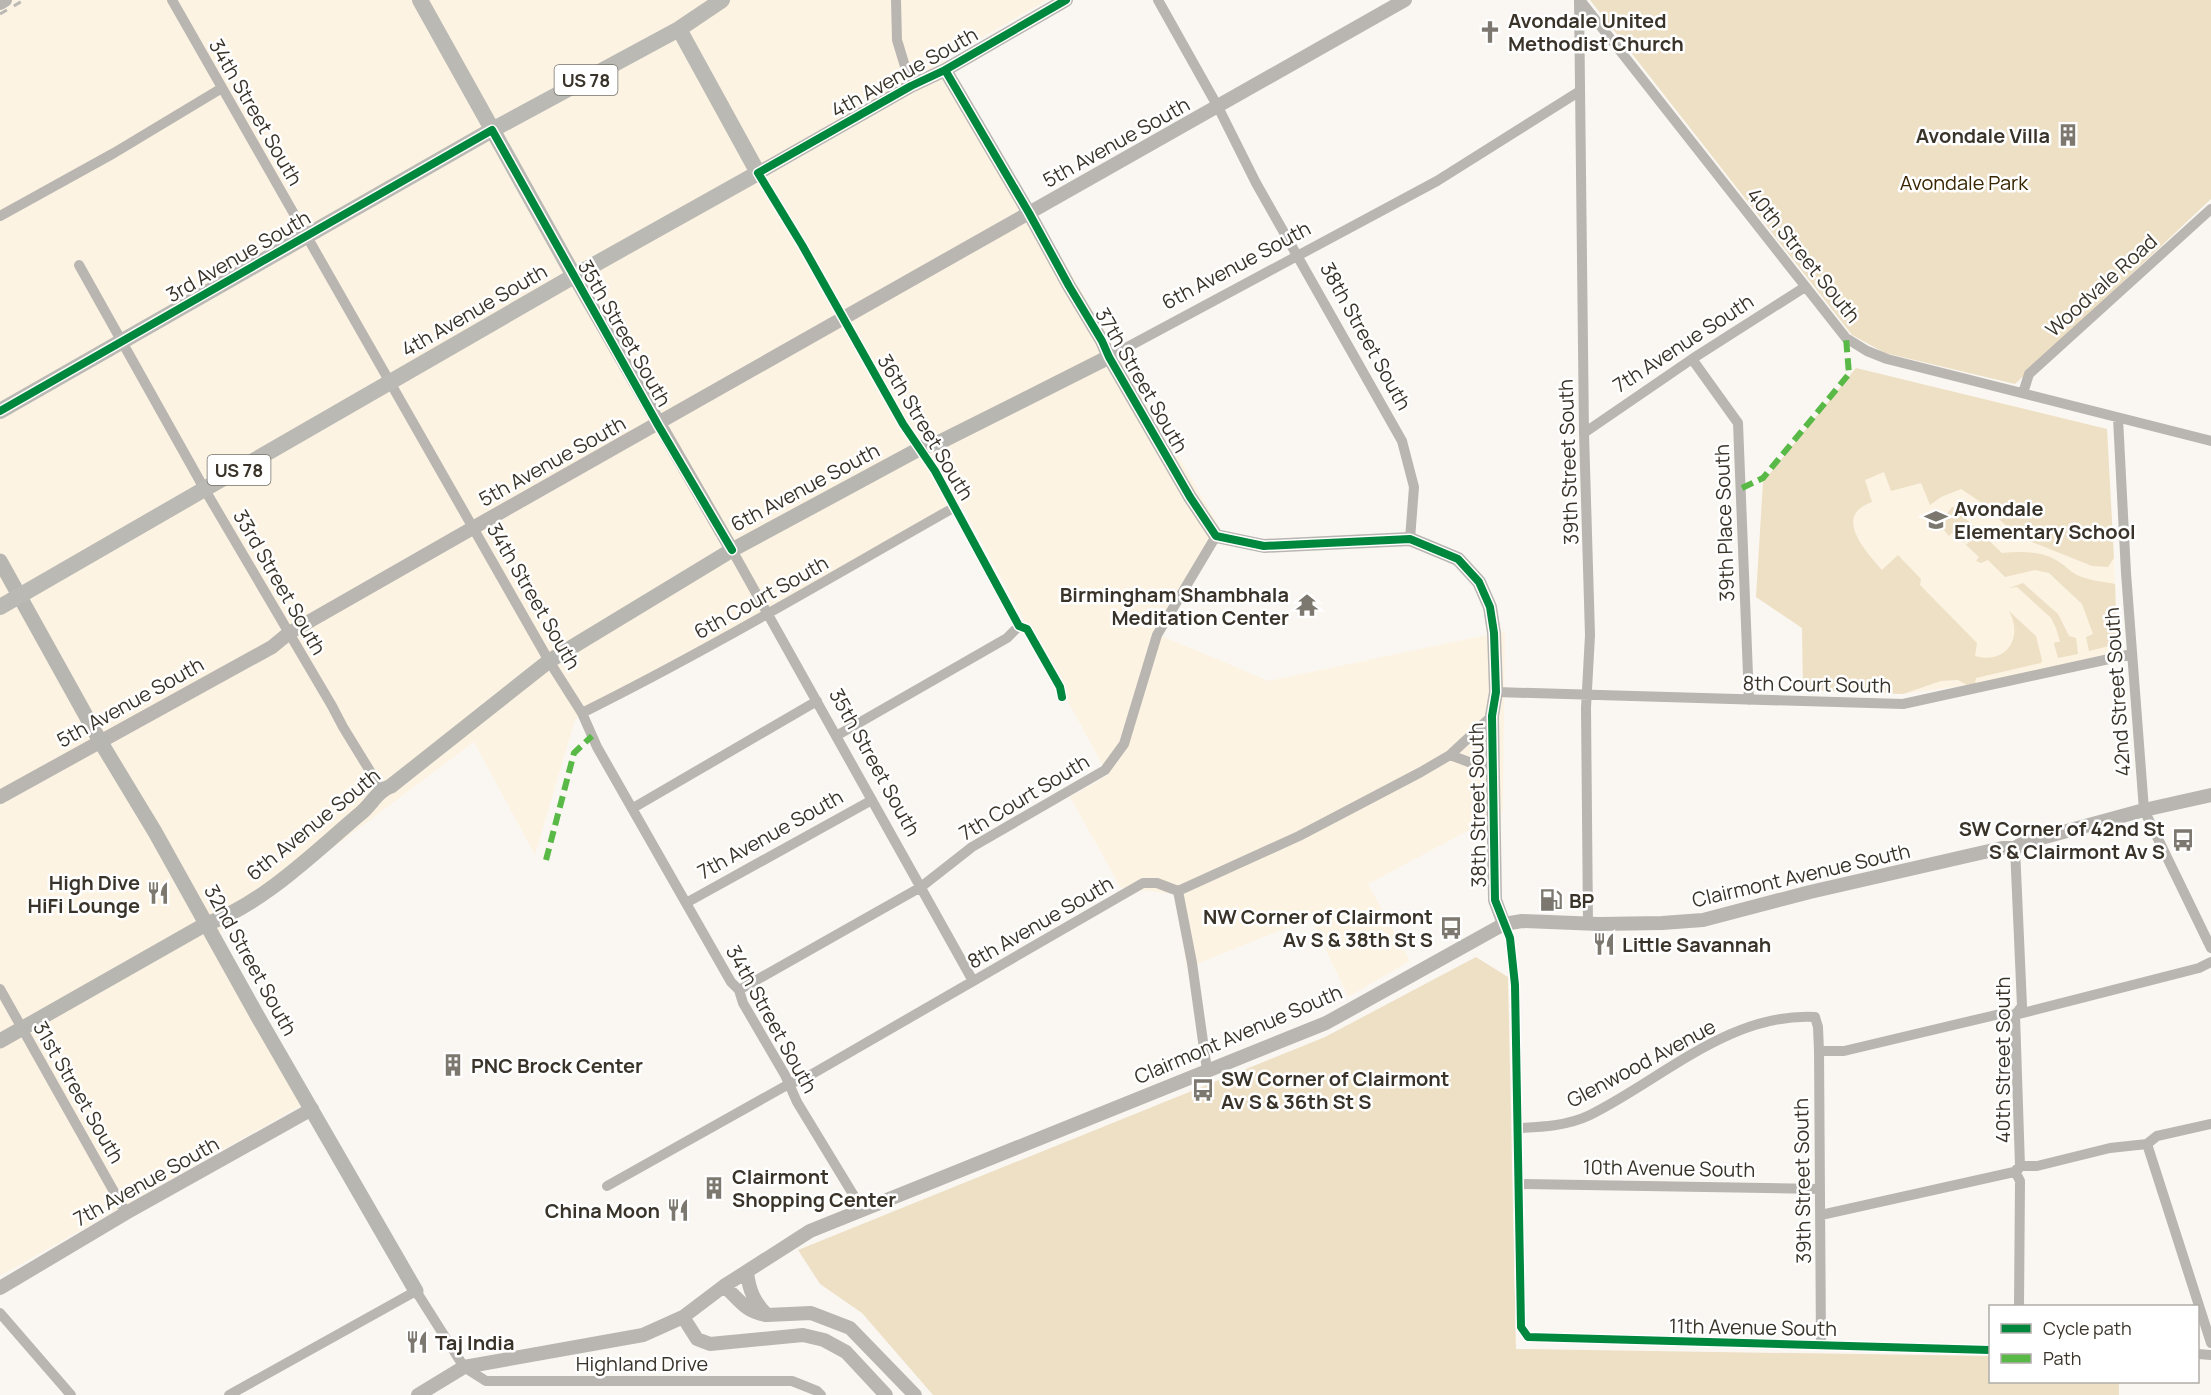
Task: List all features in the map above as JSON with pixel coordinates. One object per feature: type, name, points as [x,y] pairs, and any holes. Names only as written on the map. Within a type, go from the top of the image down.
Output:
[{"type":"main road","name":"35th Street South","points":[[420,0],[574,276]]},
{"type":"main road","name":"3rd Avenue South","points":[[0,411],[492,130],[679,29],[722,0]]},
{"type":"main road","name":"36th Street South","points":[[679,29],[758,173]]},
{"type":"main road","name":"4th Avenue South","points":[[0,607],[574,276],[758,173]]},
{"type":"main road","name":"6th Avenue South","points":[[0,1041],[206,924],[227,917],[268,890],[369,807],[381,789],[391,786],[549,661],[732,550],[921,448],[942,441],[1108,357]]},
{"type":"main road","name":"32nd Street South","points":[[3,566],[100,741],[156,832],[206,924],[416,1291]]},
{"type":"street","points":[[0,3],[5,0]]},
{"type":"street","name":"34th Street South","points":[[172,0],[549,661],[582,713],[597,747],[730,982],[739,990],[743,1003],[797,1102],[862,1209]]},
{"type":"street","points":[[896,0],[897,40],[911,86]]},
{"type":"street","name":"4th Avenue South","points":[[758,173],[1066,0]]},
{"type":"street","name":"38th Street South","points":[[1158,0],[1218,107],[1256,183],[1402,441],[1414,487],[1410,539],[1458,559],[1479,582],[1490,606],[1494,633],[1496,692],[1492,716],[1495,900],[1510,938],[1515,985],[1521,1326]]},
{"type":"street","name":"39th Street South","points":[[1579,0],[1584,433],[1590,635],[1588,924]]},
{"type":"street","name":"40th Street South","points":[[1579,0],[1846,338],[1867,351],[1887,359],[2211,441]]},
{"type":"street","name":"5th Avenue South","points":[[0,797],[272,646],[289,633],[474,527],[844,320],[1398,2]]},
{"type":"street","name":"37th Street South","points":[[945,70],[1029,213],[1102,342],[1108,357],[1190,498],[1216,536]]},
{"type":"street","points":[[0,216],[114,153],[222,88]]},
{"type":"street","name":"6th Avenue South","points":[[1108,357],[1437,181],[1580,91]]},
{"type":"street","name":"36th Street South","points":[[758,173],[802,245],[903,424],[921,448],[955,507],[1019,626],[1027,629],[1060,687],[1062,698]]},
{"type":"street","name":"Woodvale Road","points":[[2023,393],[2029,374],[2211,209]]},
{"type":"street","name":"33rd Street South","points":[[80,265],[205,490],[381,789]]},
{"type":"street","name":"35th Street South","points":[[574,276],[732,550],[973,981]]},
{"type":"street","name":"7th Avenue South","points":[[1584,433],[1692,359],[1805,287]]},
{"type":"street","name":"39th Place South","points":[[1692,359],[1738,423],[1749,700]]},
{"type":"street","name":"42nd Street South","points":[[2118,418],[2126,573],[2144,810],[2211,948]]},
{"type":"street","name":"6th Court South","points":[[582,713],[646,681],[768,614],[955,507]]},
{"type":"street","points":[[1216,536],[1264,546],[1410,539]]},
{"type":"street","name":"7th Court South","points":[[739,990],[921,887],[972,848],[1105,770],[1124,744],[1157,635],[1216,536]]},
{"type":"street","points":[[836,736],[1007,638],[1019,626]]},
{"type":"street","name":"8th Court South","points":[[1496,692],[1912,703],[2132,654]]},
{"type":"street","points":[[633,808],[817,701]]},
{"type":"street","points":[[1208,1070],[1192,963],[1178,891],[1299,836],[1450,755],[1492,716]]},
{"type":"street","points":[[1450,755],[1493,771]]},
{"type":"street","name":"Clairmont Avenue South","points":[[418,1395],[464,1367],[644,1335],[683,1317],[724,1286],[810,1231],[1326,1023],[1504,924],[1522,921],[1588,924],[1703,920],[1810,892],[2002,848],[2015,848],[2023,843],[2144,810],[2211,795]]},
{"type":"street","name":"7th Avenue South","points":[[686,903],[872,800]]},
{"type":"street","name":"40th Street South","points":[[2015,848],[2022,1006],[2015,1015],[2020,1166],[2016,1173],[2020,1181],[2019,1305]]},
{"type":"street","name":"8th Avenue South","points":[[607,1186],[789,1084],[807,1077],[1143,883],[1156,883],[1178,891]]},
{"type":"street","points":[[1819,1051],[1844,1051],[2000,1014],[2015,1015],[2199,968],[2211,962]]},
{"type":"street","name":"31st Street South","points":[[0,989],[126,1213]]},
{"type":"street","name":"Glenwood Avenue","points":[[1518,1128],[1557,1126],[1589,1116],[1708,1044],[1770,1021],[1794,1016],[1815,1017]]},
{"type":"street","name":"39th Street South","points":[[1815,1017],[1818,1027],[1819,1051],[1821,1345]]},
{"type":"street","name":"7th Avenue South","points":[[0,1288],[126,1213],[312,1109]]},
{"type":"street","points":[[1821,1215],[2014,1172],[2020,1166],[2037,1166],[2110,1148],[2147,1143],[2157,1136],[2211,1124]]},
{"type":"street","points":[[2147,1143],[2211,1342]]},
{"type":"street","name":"10th Avenue South","points":[[1518,1184],[1819,1189]]},
{"type":"street","points":[[747,1272],[748,1288],[767,1315]]},
{"type":"street","points":[[724,1286],[744,1307],[753,1312],[767,1315],[811,1313],[850,1328],[915,1395]]},
{"type":"street","points":[[229,1395],[416,1291]]},
{"type":"street","name":"32nd Street South","points":[[416,1291],[464,1367]]},
{"type":"street","points":[[0,1312],[71,1395]]},
{"type":"street","points":[[683,1317],[697,1339],[710,1344],[803,1335],[824,1340],[846,1352],[886,1395]]},
{"type":"street","name":"11th Avenue South","points":[[1521,1326],[1528,1337],[1537,1338],[1989,1350]]},
{"type":"street","name":"Highland Drive","points":[[464,1367],[486,1381],[792,1381],[817,1391],[820,1395]]},
{"type":"shaded area","points":[[0,0],[1047,0],[945,59],[1221,529],[1162,636],[1269,681],[1505,631],[1503,812],[1368,884],[1410,961],[1348,997],[1311,918],[1187,968],[1174,894],[1121,888],[1070,797],[1108,775],[959,501],[575,720],[535,855],[474,742],[210,940],[302,1105],[0,1276]]},
{"type":"shaded area","name":"Avondale Elementary School","points":[[1856,368],[2107,429],[2119,654],[1975,684],[1903,694],[1803,690],[1802,628],[1756,597],[1763,482]]},
{"type":"green space","name":"Avondale Park","points":[[1590,0],[2211,0],[2211,199],[2015,384],[1885,353],[1852,335]]},
{"type":"green space","name":"Avondale Elementary School","points":[[1856,368],[2107,429],[2114,558],[2108,567],[2092,566],[2017,536],[1982,503],[1961,489],[1941,497],[1930,505],[1921,483],[1891,491],[1884,472],[1865,480],[1872,502],[1860,508],[1854,516],[1853,525],[1861,544],[1882,570],[1898,555],[1921,579],[1920,585],[1977,643],[1975,656],[1996,657],[2009,647],[2014,631],[2009,611],[2036,636],[2041,663],[1976,678],[1975,684],[1967,685],[1958,680],[1941,681],[1903,694],[1803,690],[1802,628],[1756,597],[1763,482]]},
{"type":"green space","points":[[1952,507],[1963,507],[1957,511],[1977,529],[1964,543],[1952,533],[1949,536],[1944,530],[1943,519]]},
{"type":"green space","points":[[1979,531],[2002,553],[2042,554],[2082,577],[2115,584],[2117,644],[2089,651],[2086,637],[2093,634],[2082,604],[2049,573],[2035,570],[2005,577],[1988,560],[1981,563],[1976,561],[1979,557],[1966,545]]},
{"type":"green space","points":[[2023,583],[2058,614],[2069,636],[2076,638],[2078,654],[2058,658],[2054,644],[2060,642],[2051,618],[2017,587],[2009,588]]},
{"type":"green space","points":[[1476,957],[1508,977],[1516,1349],[1989,1356],[1989,1383],[2119,1383],[2119,1395],[933,1395],[862,1313],[820,1284],[798,1250],[1325,1037]]},
{"type":"railway","points":[[0,14],[24,0]]},
{"type":"marked path","points":[[1742,488],[1763,478],[1849,374],[1846,338]]},
{"type":"marked path","points":[[546,860],[574,753],[592,736]]},
{"type":"cycle path","points":[[1062,697],[1060,687],[1027,629],[1019,626],[935,471],[903,424],[802,245],[758,173],[1066,0]]},
{"type":"cycle path","points":[[945,70],[1190,497],[1216,536],[1264,546],[1410,539],[1458,559],[1479,582],[1490,607],[1494,633],[1496,692],[1492,716],[1495,900],[1510,938],[1515,985],[1521,1327],[1528,1337],[1989,1350]]},
{"type":"cycle path","points":[[0,411],[492,130],[658,425],[732,550]]},
{"type":"place","name":"Avondale United Methodist Church","points":[[1490,32]]},
{"type":"place","name":"Avondale Villa","points":[[2068,135]]},
{"type":"place","name":"Avondale Elementary School","points":[[1936,520]]},
{"type":"place","name":"Birmingham Shambhala Meditation Center","points":[[1307,605]]},
{"type":"place","name":"SW Corner of 42nd St S & Clairmont Av S","points":[[2183,840]]},
{"type":"place","name":"High Dive HiFi Lounge","points":[[158,893]]},
{"type":"place","name":"BP","points":[[1551,900]]},
{"type":"place","name":"NW Corner of Clairmont Av S & 38th St S","points":[[1451,928]]},
{"type":"place","name":"Little Savannah","points":[[1604,944]]},
{"type":"place","name":"PNC Brock Center","points":[[453,1065]]},
{"type":"place","name":"SW Corner of Clairmont Av S & 36th St S","points":[[1203,1090]]},
{"type":"place","name":"Clairmont Shopping Center","points":[[714,1188]]},
{"type":"place","name":"China Moon","points":[[678,1210]]},
{"type":"place","name":"Taj India","points":[[417,1342]]}]
